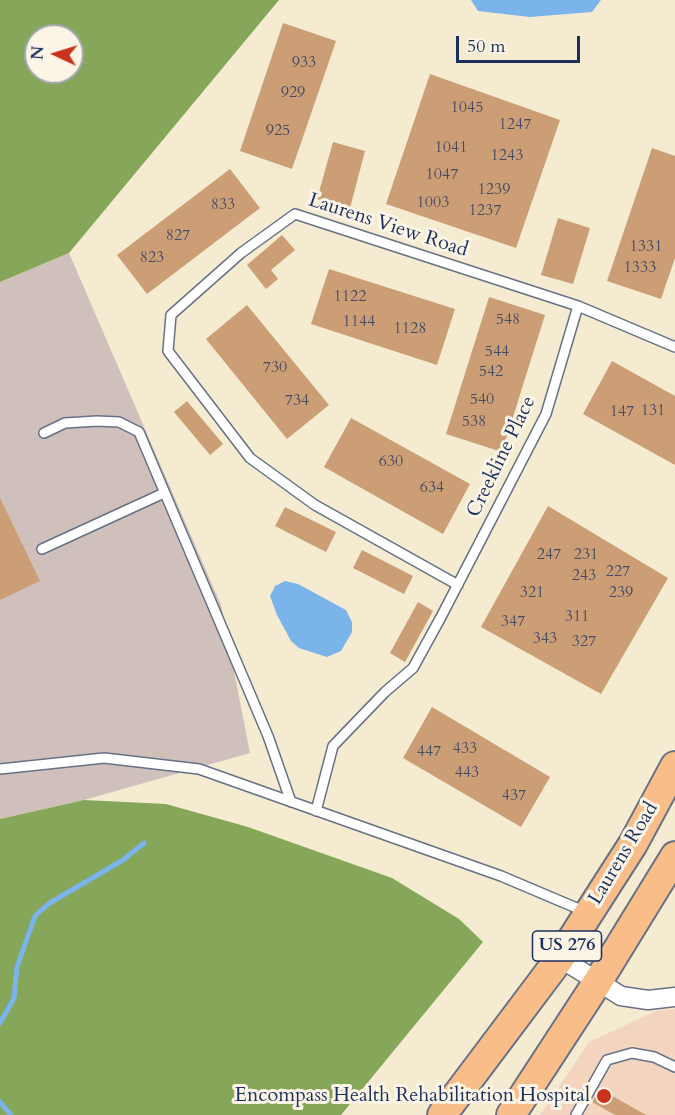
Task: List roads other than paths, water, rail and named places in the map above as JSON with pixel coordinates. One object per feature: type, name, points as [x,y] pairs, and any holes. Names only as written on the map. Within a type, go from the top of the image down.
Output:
[{"type":"main road","name":"Laurens Road","points":[[442,1115],[560,958],[633,844],[675,766]]},
{"type":"main road","name":"US 276","points":[[511,1115],[597,983],[675,856]]},
{"type":"street","points":[[560,958],[597,983],[631,999],[675,997]]},
{"type":"lane","name":"Laurens View Road","points":[[458,585],[315,505],[250,458],[168,351],[171,315],[241,253],[295,214],[578,306],[674,347]]},
{"type":"lane","name":"Creekline Place","points":[[316,811],[333,746],[385,692],[413,668],[458,585],[546,414],[578,306]]},
{"type":"lane","points":[[44,433],[65,423],[119,422],[139,432],[268,736],[291,802]]},
{"type":"lane","points":[[42,549],[164,493]]},
{"type":"lane","points":[[0,769],[104,758],[199,769],[501,876],[588,914]]},
{"type":"lane","points":[[576,1115],[607,1059],[632,1053],[654,1057],[675,1067]]},
{"type":"water","points":[[471,0],[601,0],[592,12],[530,17],[478,11]]},
{"type":"water","points":[[285,581],[298,584],[346,610],[352,622],[352,632],[341,651],[327,657],[299,648],[291,641],[270,596],[275,586]]},
{"type":"waterway","points":[[0,1023],[14,998],[17,967],[35,916],[48,904],[123,860],[144,843]]},
{"type":"waterway","points":[[0,1102],[11,1115]]},
{"type":"place","name":"Encompass Health Rehabilitation Hospital","points":[[604,1096]]}]
